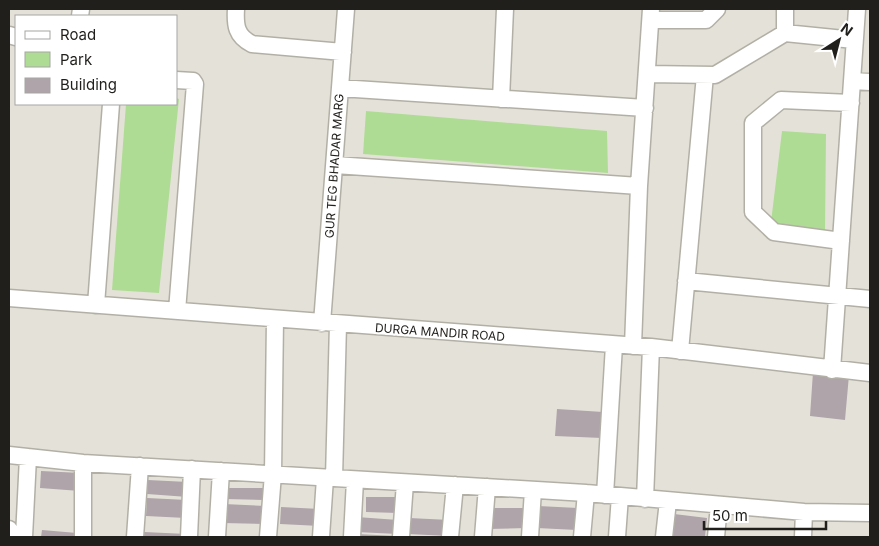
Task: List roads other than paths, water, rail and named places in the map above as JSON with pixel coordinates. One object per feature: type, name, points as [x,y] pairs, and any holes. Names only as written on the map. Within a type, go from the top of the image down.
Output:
[{"type":"street","points":[[236,9],[235,25],[244,40],[252,44],[343,52]]},
{"type":"street","name":"GUR TEG BHADAR MARG","points":[[320,537],[329,478],[334,166],[346,9]]},
{"type":"street","points":[[500,99],[505,9]]},
{"type":"street","points":[[633,346],[639,186],[651,14],[706,20],[717,9]]},
{"type":"street","points":[[785,9],[785,33]]},
{"type":"street","points":[[832,370],[854,40],[861,19]]},
{"type":"street","points":[[648,74],[715,75],[785,33],[854,40]]},
{"type":"street","points":[[680,351],[705,75]]},
{"type":"street","points":[[177,311],[195,84],[193,81],[178,80]]},
{"type":"street","points":[[852,81],[870,82]]},
{"type":"street","points":[[340,88],[645,108]]},
{"type":"street","points":[[841,241],[774,232],[753,212],[753,123],[781,100],[851,103]]},
{"type":"street","points":[[96,305],[111,105]]},
{"type":"street","points":[[334,166],[639,186]]},
{"type":"street","points":[[686,281],[870,299]]},
{"type":"street","name":"DURGA MANDIR ROAD","points":[[9,298],[633,346],[870,373]]},
{"type":"street","points":[[268,537],[273,474],[275,319]]},
{"type":"street","points":[[614,345],[612,496],[617,537]]},
{"type":"street","points":[[645,499],[651,348]]},
{"type":"street","points":[[9,455],[140,466],[586,493],[804,512],[870,513]]},
{"type":"street","points":[[24,537],[28,457]]},
{"type":"street","points":[[83,462],[83,537]]},
{"type":"street","points":[[135,537],[140,466]]},
{"type":"street","points":[[189,537],[192,469]]},
{"type":"street","points":[[217,537],[221,471]]},
{"type":"street","points":[[352,537],[355,480]]},
{"type":"street","points":[[401,537],[405,483]]},
{"type":"street","points":[[450,537],[455,485]]},
{"type":"street","points":[[483,537],[487,487]]},
{"type":"street","points":[[530,537],[533,490]]},
{"type":"street","points":[[582,537],[586,493]]},
{"type":"street","points":[[664,537],[668,500]]},
{"type":"street","points":[[716,537],[719,505]]},
{"type":"street","points":[[803,537],[804,512]]},
{"type":"street","points":[[9,529],[13,537]]}]
